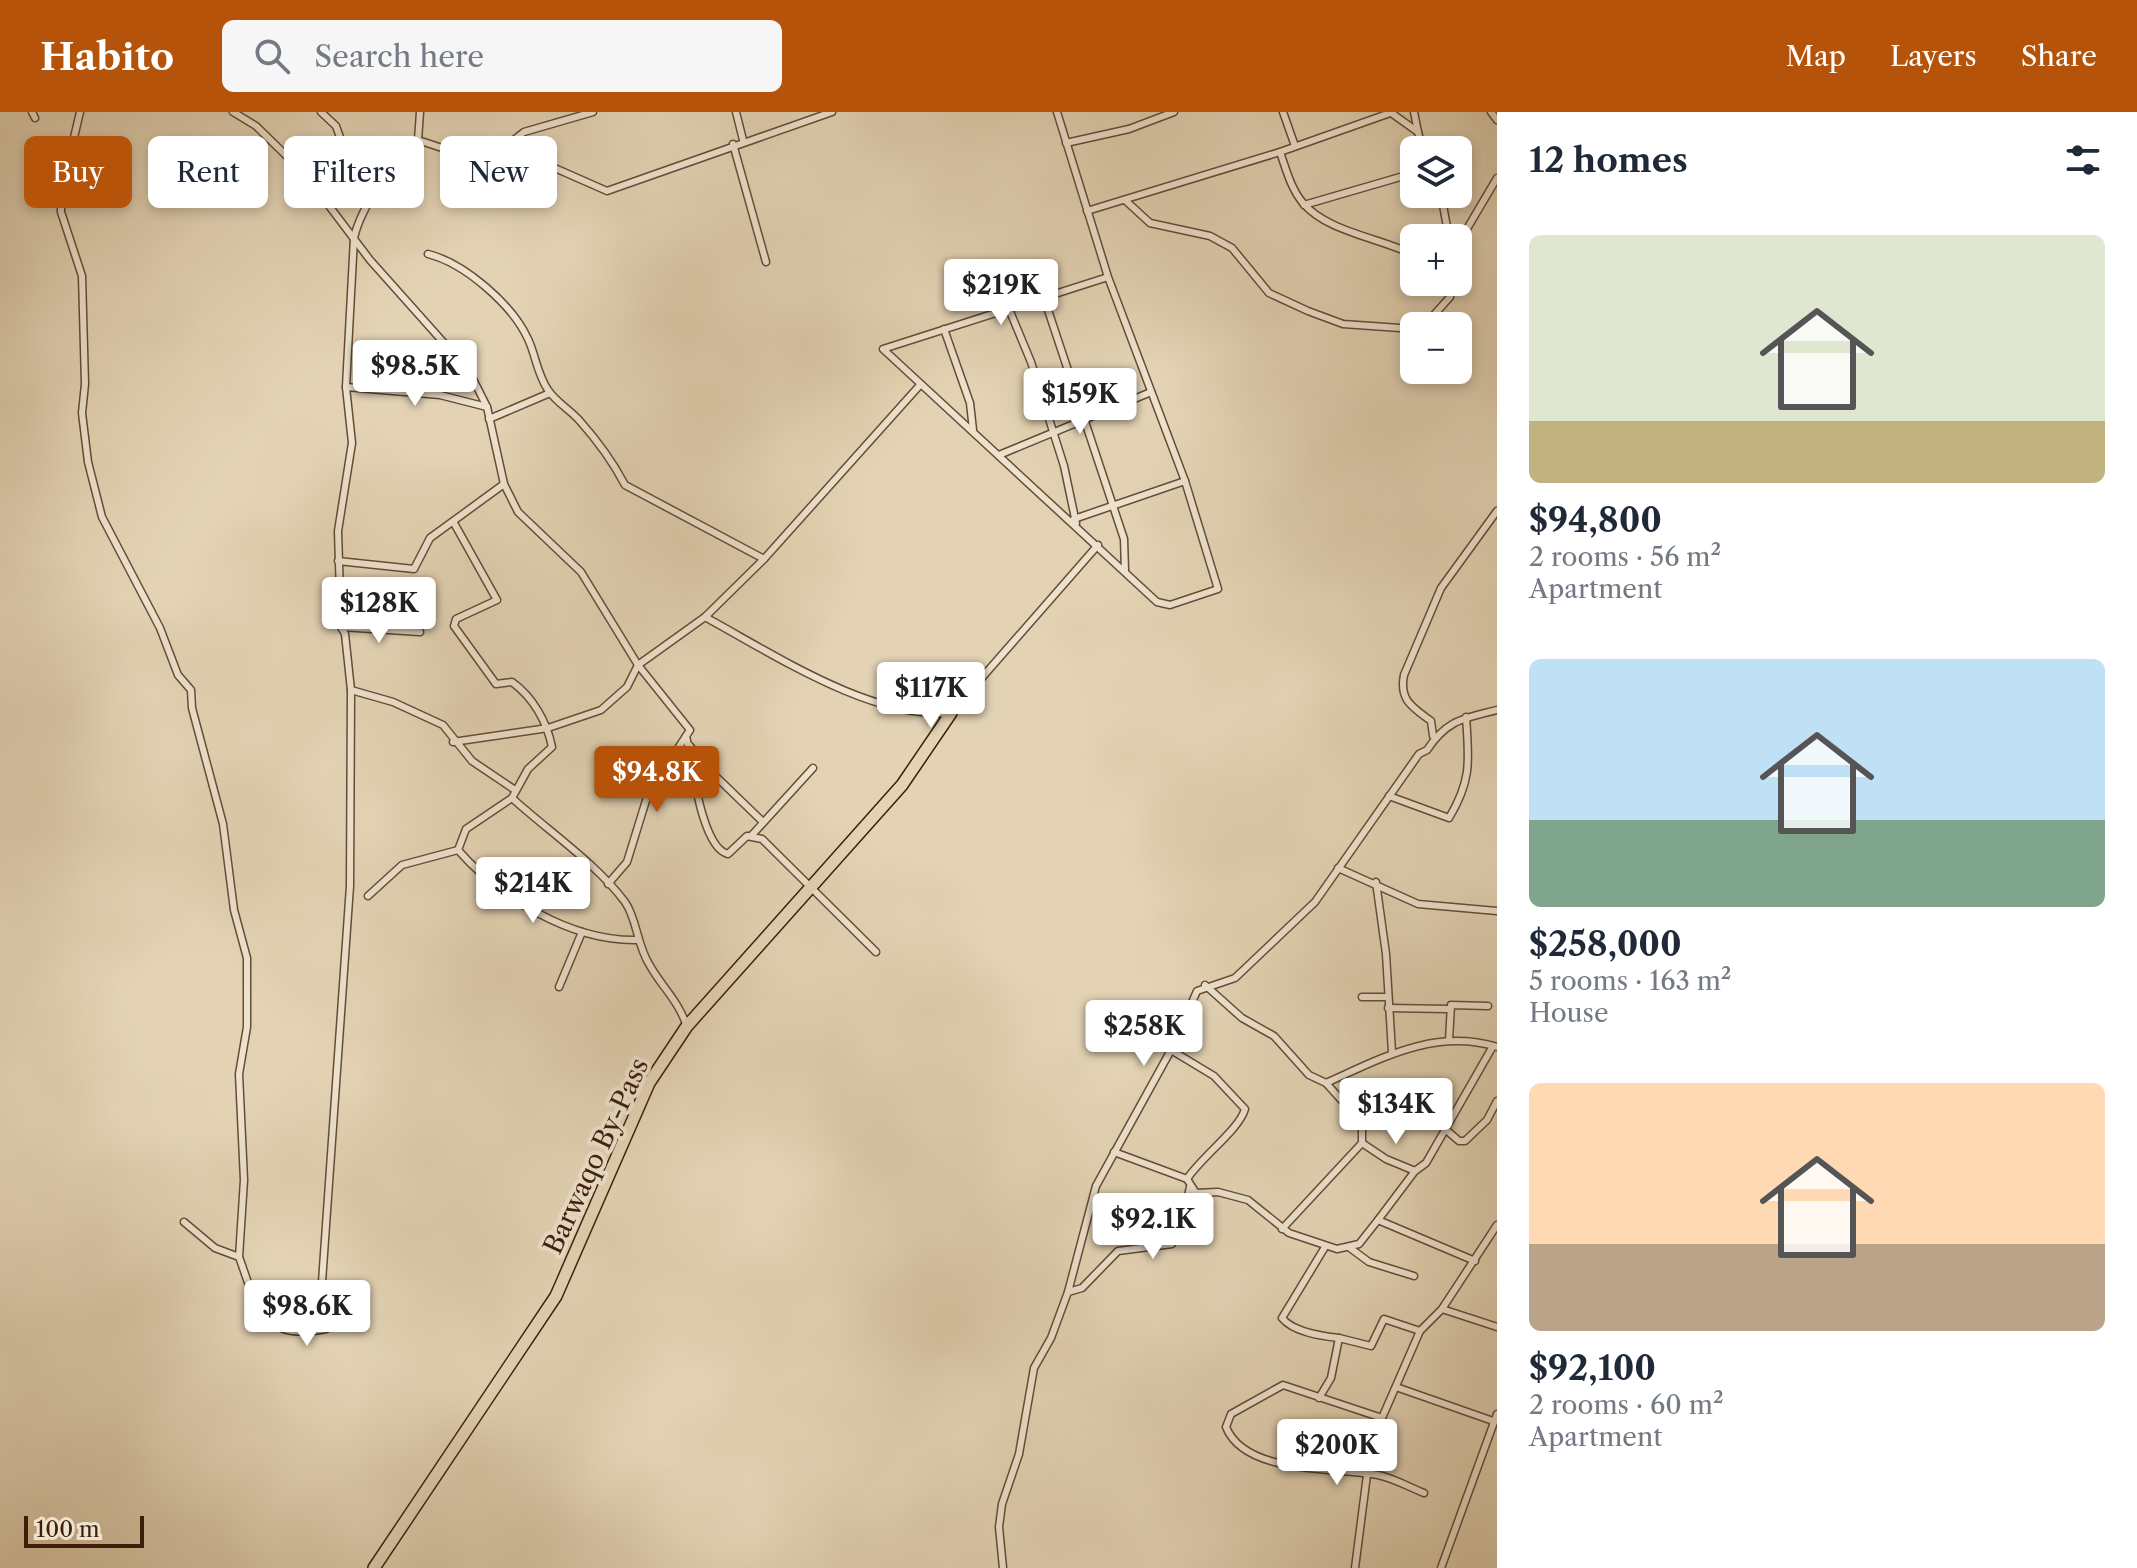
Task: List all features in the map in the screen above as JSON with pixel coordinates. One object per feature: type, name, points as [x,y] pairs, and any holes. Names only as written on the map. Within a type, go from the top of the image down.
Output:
[{"type":"highway","name":"Barwaqo By-Pass","points":[[374,1568],[556,1296],[649,1083],[687,1026],[902,785],[951,713]]},
{"type":"street","points":[[80,112],[61,193],[61,212],[82,276],[85,384],[82,413],[88,462],[102,517],[160,628],[178,675],[191,690],[192,708],[223,824],[234,910],[247,958],[247,1027],[239,1074],[244,1180],[239,1257],[260,1315],[286,1332],[302,1334],[326,1329],[322,1282],[350,886],[351,690],[345,634],[341,627],[338,561],[342,489],[352,443],[346,387],[354,238],[357,223],[366,208]]},
{"type":"street","points":[[233,112],[256,126],[305,174],[388,282],[420,312],[469,371],[487,407],[501,459],[504,484],[518,512],[567,555],[581,572],[638,665],[690,730],[687,740],[648,794],[627,862],[608,884]]},
{"type":"street","points":[[321,112],[336,126],[340,136]]},
{"type":"street","points":[[418,136],[420,112]]},
{"type":"street","points":[[519,136],[593,112]]},
{"type":"street","points":[[736,112],[743,140]]},
{"type":"street","points":[[557,169],[607,191],[743,140],[832,112]]},
{"type":"street","points":[[1057,112],[1108,277],[1185,481],[1218,589],[1185,601],[1164,605],[883,349],[1108,277]]},
{"type":"street","points":[[1066,143],[1129,129],[1174,112]]},
{"type":"street","points":[[1283,112],[1295,146]]},
{"type":"street","points":[[1087,211],[1280,152],[1391,112],[1418,132]]},
{"type":"street","points":[[1414,112],[1419,136]]},
{"type":"street","points":[[733,144],[766,262]]},
{"type":"street","points":[[1280,152],[1304,205],[1351,233],[1400,248]]},
{"type":"street","points":[[1304,205],[1400,177]]},
{"type":"street","points":[[1470,224],[1497,178]]},
{"type":"street","points":[[1126,201],[1150,223],[1210,236],[1232,248],[1269,293],[1343,324],[1400,328]]},
{"type":"street","points":[[428,254],[453,262],[516,320],[528,340],[540,376],[550,393],[578,419],[625,485],[764,559]]},
{"type":"street","points":[[1437,312],[1450,296]]},
{"type":"street","points":[[1044,298],[1070,368],[1082,419],[1099,456],[1124,539],[1125,571]]},
{"type":"street","points":[[1009,309],[1031,362],[1073,496],[1076,523]]},
{"type":"street","points":[[944,329],[970,403],[973,430]]},
{"type":"street","points":[[453,742],[548,728],[601,710],[627,687],[638,665],[705,617],[764,559],[920,385]]},
{"type":"street","points":[[346,387],[440,395],[487,407]]},
{"type":"street","points":[[999,455],[1151,392]]},
{"type":"street","points":[[489,419],[550,393]]},
{"type":"street","points":[[1076,523],[1185,481]]},
{"type":"street","points":[[338,561],[414,569],[430,538],[504,484]]},
{"type":"street","points":[[1003,1568],[999,1527],[1002,1504],[1019,1454],[1034,1368],[1051,1338],[1068,1292],[1096,1186],[1171,1050],[1197,991],[1205,985],[1223,984],[1248,968],[1315,902],[1419,754],[1427,750],[1433,736],[1431,721],[1405,701],[1404,675],[1441,588],[1497,511]]},
{"type":"street","points":[[454,523],[497,600],[456,619],[454,626],[496,684],[512,682],[521,688],[548,728],[552,747],[535,761],[513,794],[466,829],[458,850]]},
{"type":"street","points":[[705,617],[845,692],[912,714],[951,713],[1098,545]]},
{"type":"street","points":[[341,627],[420,632]]},
{"type":"street","points":[[351,690],[393,702],[443,725],[453,742],[608,884],[625,902],[636,940],[649,964],[677,1000],[687,1026]]},
{"type":"street","points":[[1433,736],[1466,717],[1497,710]]},
{"type":"street","points":[[1389,796],[1449,818],[1463,794],[1470,770],[1466,717]]},
{"type":"street","points":[[687,740],[706,767],[762,821]]},
{"type":"street","points":[[687,740],[705,823],[714,846],[728,854],[752,835],[813,768]]},
{"type":"street","points":[[752,835],[762,839],[876,952]]},
{"type":"street","points":[[368,896],[402,865],[458,850]]},
{"type":"street","points":[[458,850],[508,897],[582,932],[608,940],[636,940]]},
{"type":"street","points":[[1338,868],[1425,906],[1497,911]]},
{"type":"street","points":[[1376,882],[1386,954],[1392,1052]]},
{"type":"street","points":[[559,987],[582,932]]},
{"type":"street","points":[[1205,985],[1242,1018],[1274,1036],[1309,1075],[1326,1083],[1362,1123],[1362,1143],[1282,1229]]},
{"type":"street","points":[[1362,997],[1387,997]]},
{"type":"street","points":[[1388,1008],[1488,1006]]},
{"type":"street","points":[[1448,1009],[1449,1041]]},
{"type":"street","points":[[1326,1083],[1392,1052],[1462,1039],[1495,1046],[1426,1163],[1415,1171],[1366,1237],[1350,1248]]},
{"type":"street","points":[[1171,1050],[1214,1076],[1245,1109],[1234,1128],[1211,1148],[1187,1179]]},
{"type":"street","points":[[1444,1128],[1459,1141],[1465,1141],[1487,1120],[1497,1101]]},
{"type":"street","points":[[1362,1143],[1386,1159],[1415,1171]]},
{"type":"street","points":[[1114,1152],[1187,1179],[1196,1193],[1218,1192],[1248,1200],[1282,1229],[1325,1247],[1350,1248],[1369,1262],[1414,1276]]},
{"type":"street","points":[[1068,1292],[1082,1288],[1118,1251],[1172,1244],[1180,1231],[1190,1187]]},
{"type":"street","points":[[1378,1220],[1475,1261]]},
{"type":"street","points":[[184,1222],[215,1248],[239,1257]]},
{"type":"street","points":[[1355,1568],[1367,1475],[1382,1418],[1420,1331],[1442,1309],[1497,1225]]},
{"type":"street","points":[[1325,1247],[1282,1318],[1285,1322],[1314,1334],[1371,1346],[1384,1319],[1420,1331]]},
{"type":"street","points":[[1442,1309],[1497,1327]]},
{"type":"street","points":[[1319,1398],[1331,1378],[1339,1338]]},
{"type":"street","points":[[1382,1418],[1283,1385],[1231,1414],[1226,1427],[1230,1439],[1258,1456],[1313,1470],[1377,1474],[1424,1493]]},
{"type":"street","points":[[1396,1387],[1495,1417],[1441,1568]]}]
